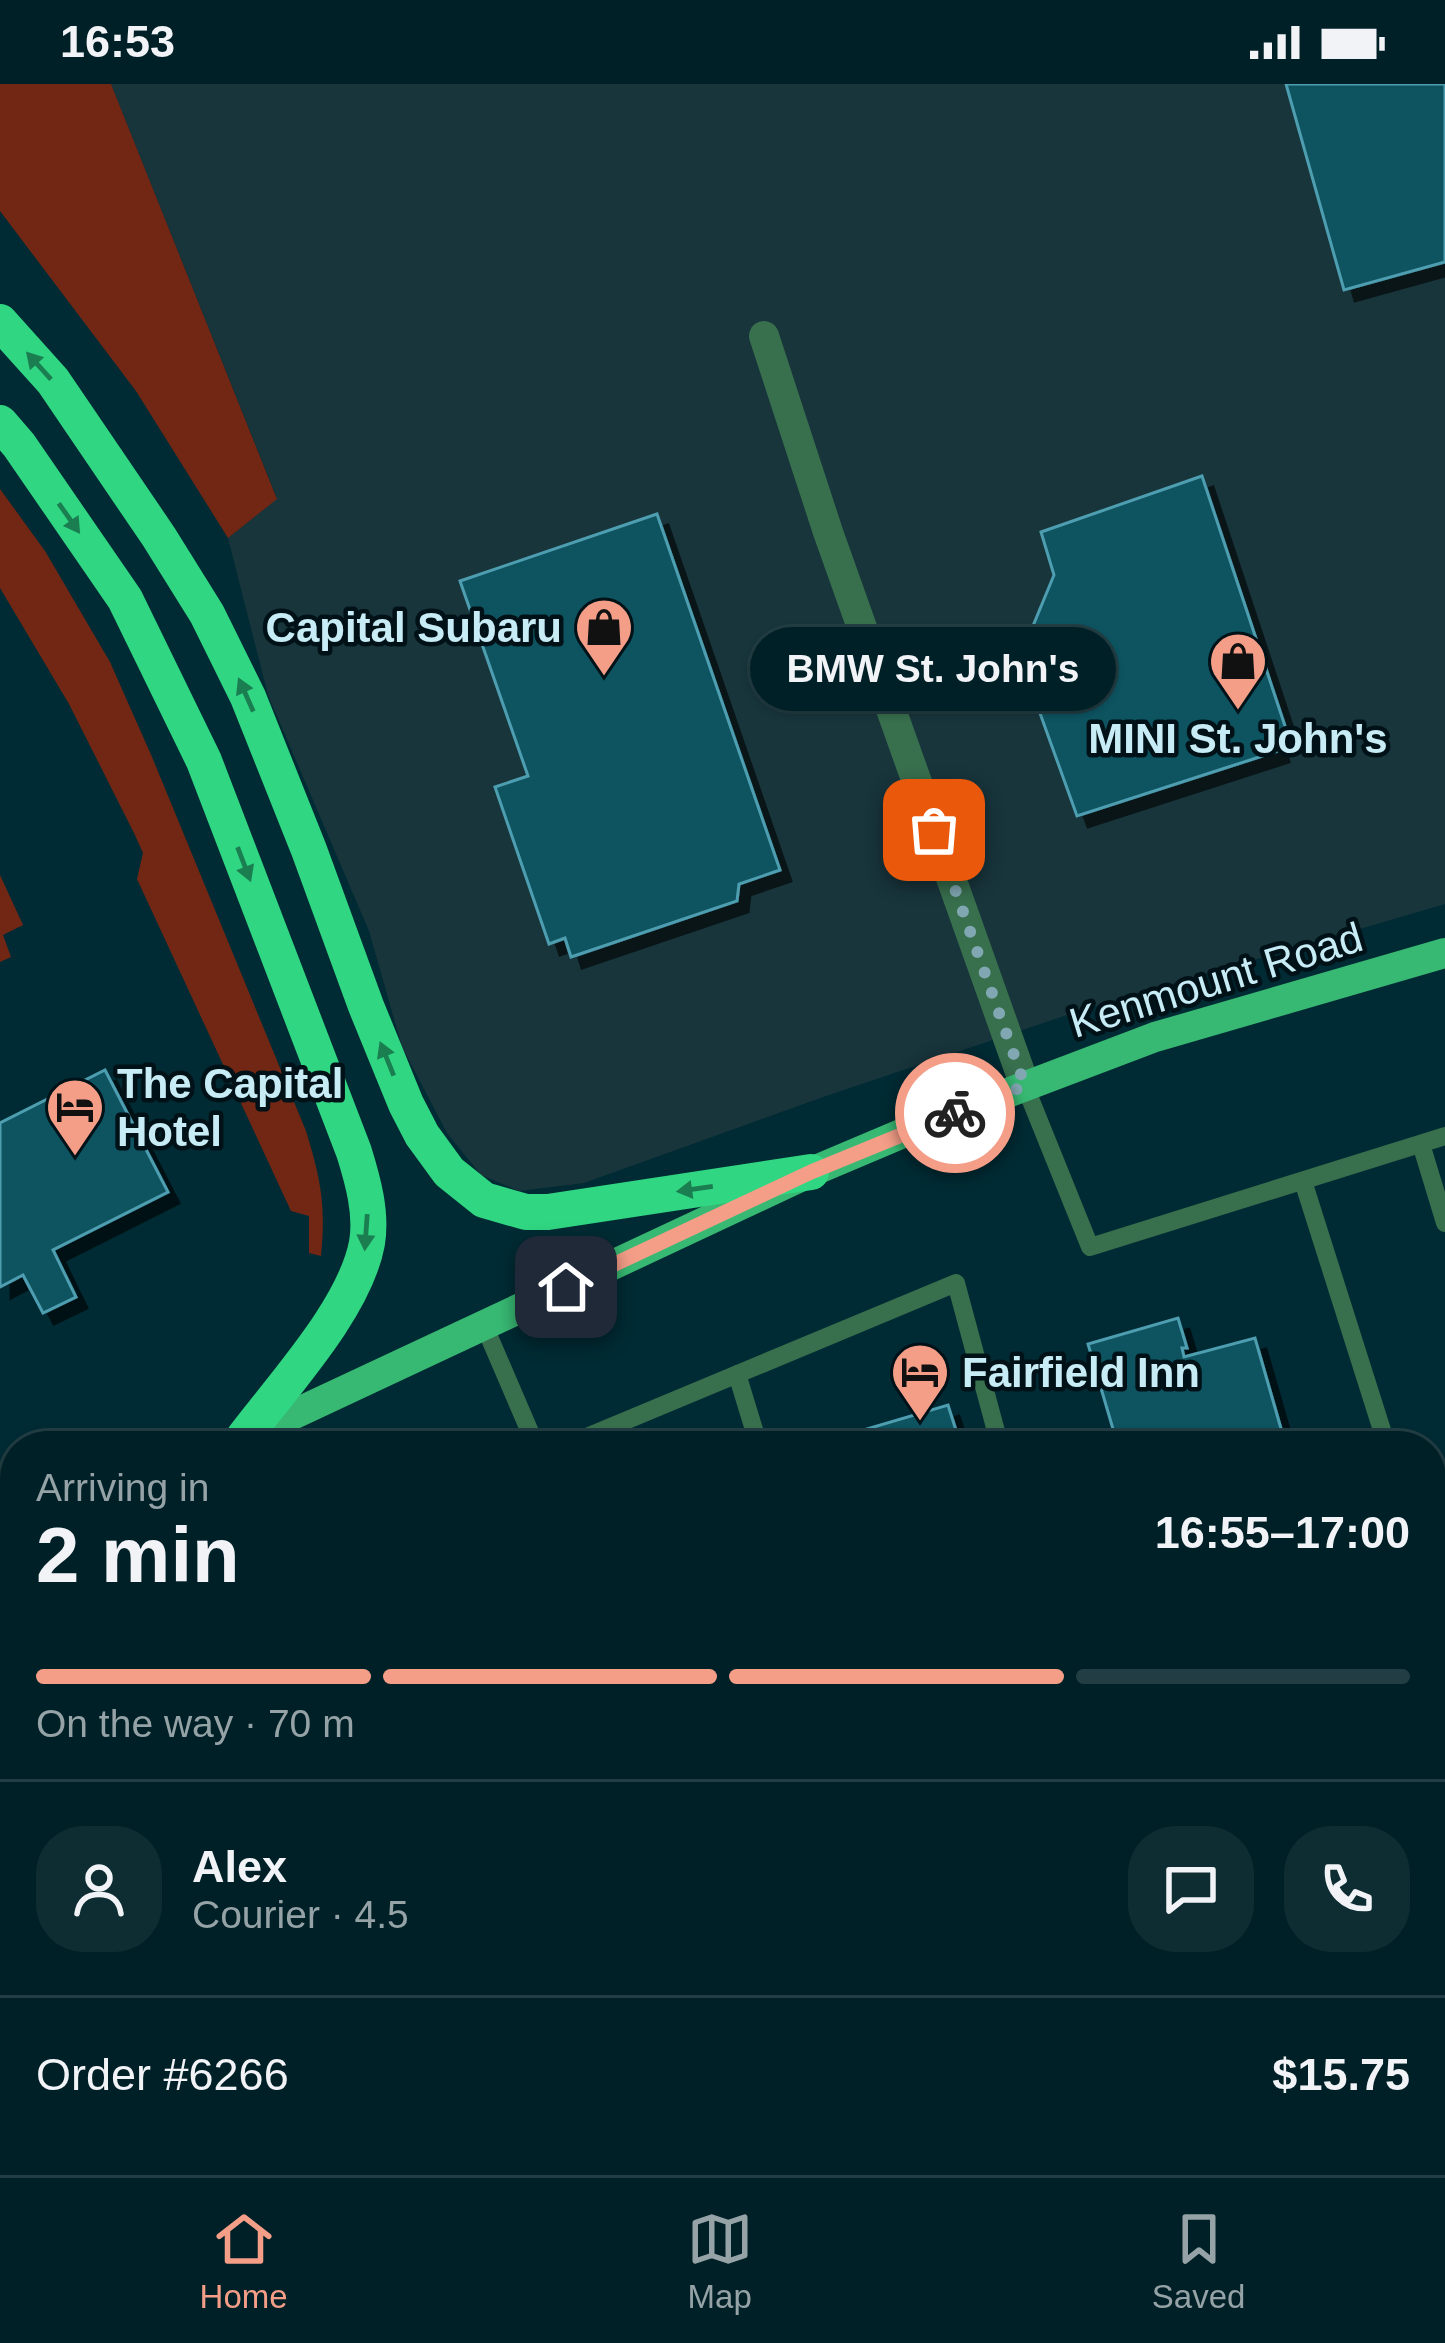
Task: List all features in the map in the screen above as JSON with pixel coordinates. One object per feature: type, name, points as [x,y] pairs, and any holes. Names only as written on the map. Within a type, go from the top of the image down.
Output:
[{"type":"highway","points":[[0,322],[53,381],[207,614],[248,697],[406,1104],[448,1172],[484,1200],[504,1208],[548,1212],[811,1172]]},
{"type":"highway","points":[[0,423],[125,599],[204,761],[366,1192],[368,1239],[356,1281],[333,1319],[244,1431]]},
{"type":"main road","name":"Kenmount Road","points":[[260,1431],[811,1172],[915,1128],[1155,1037],[1445,953]]},
{"type":"street","points":[[764,336],[1025,1086]]},
{"type":"lane","points":[[1025,1086],[1090,1247],[1445,1136]]},
{"type":"lane","points":[[1421,1144],[1445,1222]]},
{"type":"lane","points":[[1303,1181],[1382,1431]]},
{"type":"lane","points":[[601,1431],[956,1282],[996,1431]]},
{"type":"lane","points":[[484,1325],[530,1431]]},
{"type":"lane","points":[[737,1374],[754,1431]]},
{"type":"shaded area","points":[[0,84],[111,84],[277,499],[228,538],[136,391],[0,211]]},
{"type":"shaded area","points":[[111,84],[1445,84],[1445,904],[1073,1013],[584,1183],[519,1191],[481,1175],[447,1133],[402,1047],[369,931],[268,695],[228,538],[277,498]]},
{"type":"shaded area","points":[[0,489],[45,551],[110,662],[152,757],[306,1131],[321,1193],[321,1256],[309,1253],[309,1216],[291,1211],[137,879],[143,853],[134,833],[69,704],[0,588]]},
{"type":"shaded area","points":[[0,875],[23,925],[3,935],[11,957],[0,962]]},
{"type":"building","points":[[1286,84],[1445,84],[1445,262],[1344,290]]},
{"type":"building","points":[[1202,476],[1286,729],[1273,734],[1278,751],[1077,816],[1027,677],[1040,672],[1028,638],[1054,575],[1041,532]]},
{"type":"building","name":"Capital Subaru","points":[[657,514],[780,870],[739,884],[737,901],[571,957],[565,938],[549,944],[495,787],[528,776],[460,581]]},
{"type":"building","name":"The Capital Hotel","points":[[105,1070],[168,1192],[53,1250],[76,1297],[43,1313],[23,1275],[0,1287],[0,1123]]},
{"type":"building","points":[[1178,1318],[1187,1348],[1182,1348],[1184,1357],[1255,1338],[1282,1431],[1114,1431],[1088,1344]]},
{"type":"building","points":[[948,1405],[956,1431],[860,1431]]},
{"type":"way so far","points":[[934,830],[1025,1086],[955,1113]]},
{"type":"place","name":"Capital Subaru","points":[[604,678]]},
{"type":"place","name":"MINI St. John's","points":[[1238,712]]},
{"type":"place","name":"BMW St. John's","points":[[934,830]]},
{"type":"place","name":"The Capital Hotel","points":[[75,1158]]},
{"type":"place","name":"Fairfield Inn","points":[[920,1423]]},
{"type":"route","points":[[566,1287],[811,1172],[955,1113]]}]
